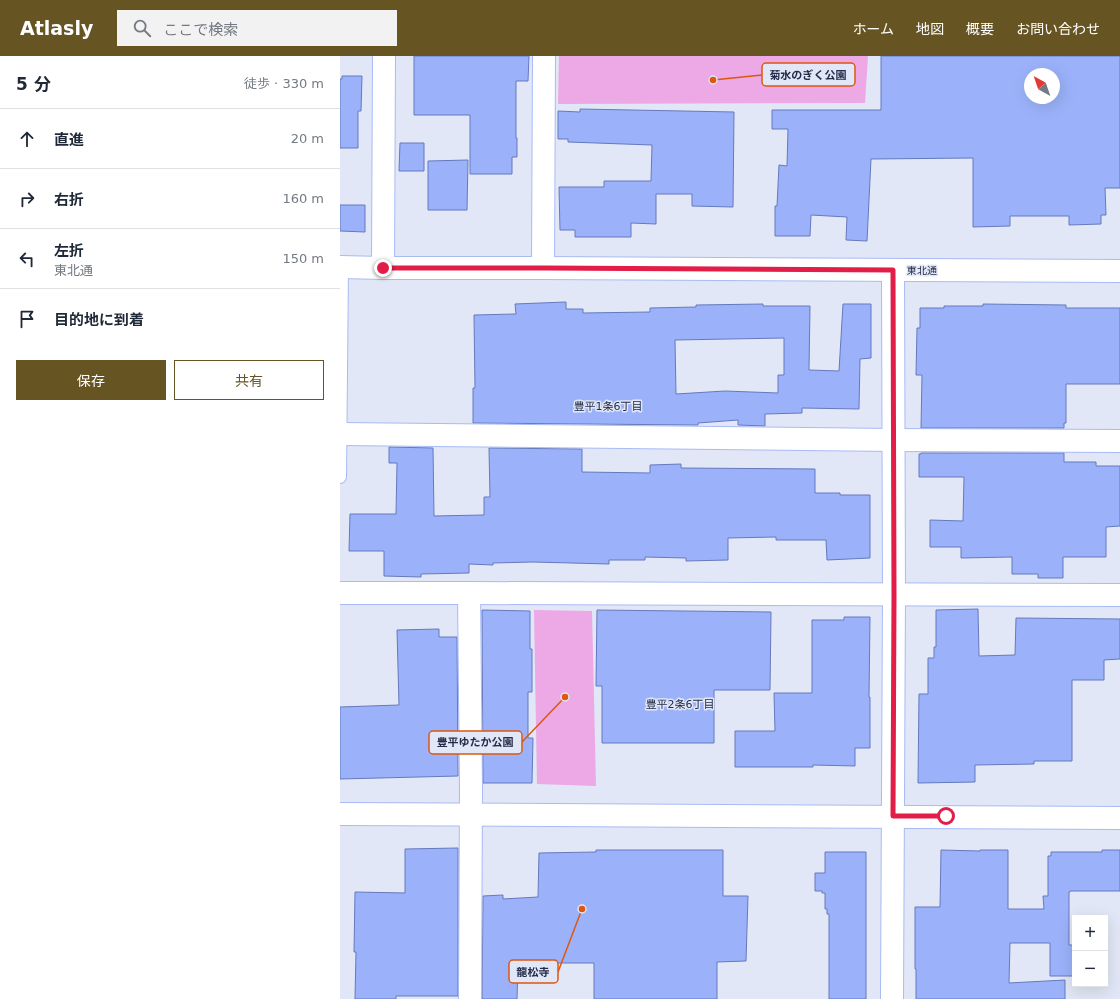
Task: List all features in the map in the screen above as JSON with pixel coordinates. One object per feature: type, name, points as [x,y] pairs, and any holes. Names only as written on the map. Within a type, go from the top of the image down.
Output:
[{"type":"street","points":[[383,268],[384,56]]},
{"type":"street","points":[[543,268],[544,56]]},
{"type":"street","name":"東北通","points":[[341,267],[1120,271]]},
{"type":"street","points":[[892,999],[894,595],[893,270]]},
{"type":"street","points":[[341,434],[1120,441]]},
{"type":"street","points":[[340,593],[1120,596]]},
{"type":"street","points":[[469,593],[470,999]]},
{"type":"street","points":[[340,814],[1120,818]]},
{"type":"lane","points":[[340,477],[341,267]]},
{"type":"shaded area","points":[[559,56],[868,56],[865,103],[558,104]]},
{"type":"shaded area","points":[[534,610],[592,611],[596,786],[537,784]]},
{"type":"building","points":[[414,56],[529,56],[528,81],[516,81],[517,157],[512,157],[512,174],[470,174],[470,115],[414,115]]},
{"type":"building","points":[[881,56],[1120,56],[1120,188],[1105,188],[1106,215],[1101,215],[1101,224],[1069,225],[1069,216],[1010,216],[1010,226],[973,227],[973,158],[871,159],[867,241],[846,240],[847,217],[811,215],[810,236],[775,236],[775,206],[777,206],[779,165],[787,166],[788,129],[772,129],[772,110],[881,110]]},
{"type":"building","points":[[342,76],[362,76],[361,111],[358,111],[358,148],[340,148],[340,79],[342,79]]},
{"type":"building","points":[[580,109],[734,112],[733,207],[692,206],[692,194],[656,194],[656,224],[631,223],[631,237],[575,237],[575,230],[560,230],[559,187],[604,187],[604,181],[651,181],[652,145],[568,142],[568,139],[558,139],[558,111],[580,112]]},
{"type":"building","points":[[400,143],[424,143],[424,171],[399,171]]},
{"type":"building","points":[[468,160],[467,210],[428,210],[428,161]]},
{"type":"building","points":[[340,205],[365,205],[365,232],[340,231]]},
{"type":"building","points":[[566,302],[566,309],[583,309],[583,313],[650,312],[650,308],[696,307],[696,305],[763,304],[763,306],[810,306],[809,370],[839,371],[843,304],[871,304],[871,358],[860,359],[859,409],[802,408],[802,413],[765,414],[765,426],[738,425],[738,420],[698,423],[698,425],[473,423],[473,388],[475,388],[474,315],[516,314],[515,304]],"holes":[[[784,338],[784,375],[778,375],[778,393],[725,391],[676,394],[675,340]]]},
{"type":"building","points":[[983,304],[1066,305],[1066,308],[1120,308],[1120,384],[1066,384],[1066,423],[1064,423],[1064,428],[921,428],[922,375],[916,375],[917,328],[920,328],[920,308],[944,308],[944,306],[983,306]]},
{"type":"building","points":[[389,447],[433,448],[434,516],[484,515],[484,497],[490,497],[489,448],[582,449],[582,472],[650,473],[650,465],[681,464],[681,468],[815,469],[815,493],[870,495],[870,558],[827,560],[826,540],[776,540],[776,537],[728,538],[728,560],[686,561],[686,558],[645,557],[645,560],[609,560],[609,564],[533,562],[493,563],[493,565],[469,564],[469,573],[421,574],[421,577],[384,576],[384,551],[349,551],[350,514],[396,514],[397,463],[389,463]]},
{"type":"building","points":[[1064,453],[1064,462],[1096,462],[1096,466],[1120,466],[1120,526],[1106,527],[1106,557],[1063,557],[1063,578],[1038,578],[1038,574],[1012,574],[1012,557],[961,558],[961,547],[930,547],[930,520],[963,521],[964,477],[919,477],[919,454]]},
{"type":"building","points":[[978,609],[979,656],[1015,655],[1016,618],[1120,619],[1120,659],[1104,660],[1104,680],[1072,680],[1072,761],[1034,761],[1034,764],[975,765],[975,782],[918,783],[919,694],[928,694],[928,658],[934,658],[934,647],[936,647],[936,610]]},
{"type":"building","points":[[482,610],[530,611],[532,692],[528,692],[528,738],[533,738],[532,783],[483,783]]},
{"type":"building","points":[[597,610],[771,612],[770,690],[714,690],[714,743],[602,743],[602,686],[596,686]]},
{"type":"building","points":[[844,617],[870,617],[870,748],[855,748],[855,766],[813,765],[813,767],[735,767],[735,731],[775,731],[774,693],[812,693],[812,620],[844,620]]},
{"type":"building","points":[[439,629],[439,637],[457,637],[458,776],[340,779],[340,707],[399,705],[397,630]]},
{"type":"building","points":[[458,848],[458,996],[396,996],[396,999],[355,999],[355,892],[405,893],[405,849]]},
{"type":"building","points":[[596,850],[723,850],[723,896],[748,896],[746,961],[717,962],[717,999],[594,999],[594,963],[533,963],[533,965],[518,966],[517,999],[482,999],[483,896],[503,895],[503,899],[538,897],[539,853],[596,852]]},
{"type":"building","points":[[941,850],[1008,850],[1008,909],[1044,909],[1043,896],[1048,896],[1048,856],[1051,856],[1051,852],[1102,852],[1102,850],[1120,850],[1120,891],[1069,892],[1069,945],[1072,945],[1072,976],[1050,976],[1050,943],[1010,943],[1009,983],[1065,980],[1065,999],[916,999],[915,907],[940,907]]},
{"type":"building","points":[[825,852],[866,852],[866,999],[829,999],[829,914],[827,914],[827,909],[825,909],[825,893],[822,893],[822,891],[815,891],[815,873],[825,873]]},
{"type":"place","name":"菊水のぎく公園","points":[[713,80]]},
{"type":"place","name":"豊平ゆたか公園","points":[[565,697]]},
{"type":"place","name":"龍松寺","points":[[582,909]]},
{"type":"district","name":"豊平1条6丁目","points":[[608,406]]},
{"type":"district","name":"豊平2条6丁目","points":[[680,704]]},
{"type":"route","points":[[383,268],[893,270],[893,816],[946,816]]}]
